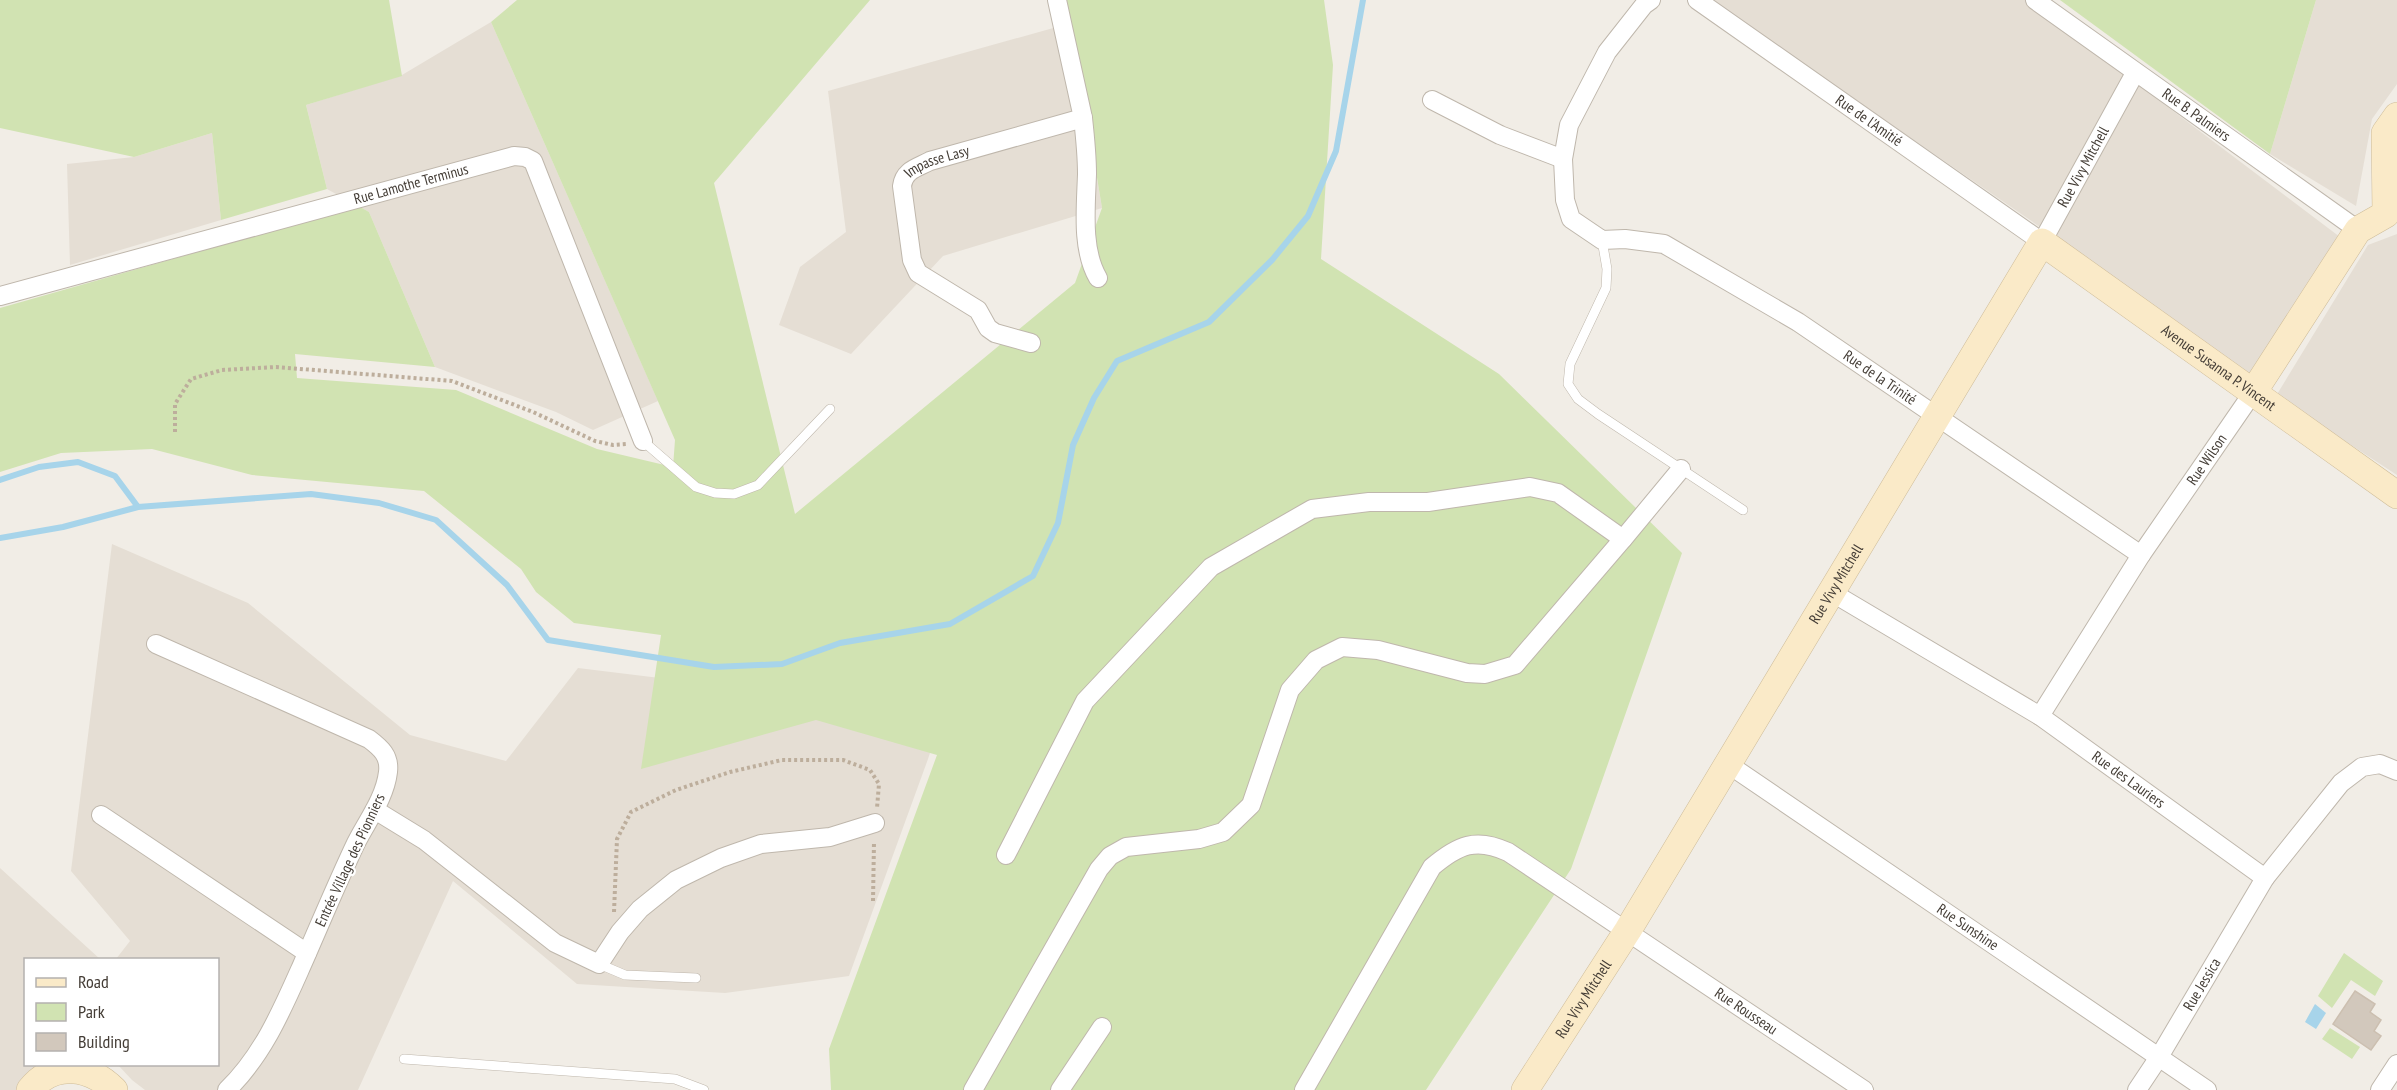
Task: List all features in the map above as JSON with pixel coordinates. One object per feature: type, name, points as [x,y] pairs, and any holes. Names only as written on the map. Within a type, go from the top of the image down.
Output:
[{"type":"street","points":[[1057,0],[1083,118],[1087,171],[1085,200],[1090,263],[1098,278]]},
{"type":"street","points":[[1602,240],[1571,219],[1565,200],[1563,159],[1569,125],[1607,52],[1644,4],[1652,0]]},
{"type":"street","name":"Rue de l'Amitié","points":[[1697,0],[2042,242]]},
{"type":"street","name":"Rue B. Palmiers","points":[[2035,0],[2358,230]]},
{"type":"street","name":"Rue Vivy Mitchell","points":[[1525,1090],[1628,930],[2042,242],[2135,73]]},
{"type":"street","points":[[1432,100],[1500,135],[1563,159]]},
{"type":"street","points":[[2391,214],[2385,133],[2397,116]]},
{"type":"street","name":"Impasse Lasy","points":[[1031,344],[995,333],[988,328],[978,310],[932,284],[914,268],[903,196],[903,178],[908,171],[930,161],[1083,118]]},
{"type":"street","name":"Rue Lamothe Terminus","points":[[0,296],[514,156],[525,157],[533,162],[643,441]]},
{"type":"street","name":"Rue Wilson","points":[[2040,716],[2141,555],[2254,391],[2358,230],[2391,214]]},
{"type":"street","name":"Rue de la Trinité","points":[[1602,240],[1625,239],[1664,244],[1798,322],[1936,418],[2141,555]]},
{"type":"street","name":"Avenue Susanna P. Vincent","points":[[2042,242],[2397,495]]},
{"type":"street","points":[[973,1090],[1099,868],[1110,856],[1126,847],[1199,838],[1223,832],[1251,805],[1290,690],[1316,660],[1342,648],[1378,650],[1467,673],[1485,674],[1515,665],[1681,469]]},
{"type":"street","points":[[1006,855],[1085,701],[1211,567],[1312,509],[1369,502],[1428,502],[1530,487],[1558,493],[1623,539]]},
{"type":"street","name":"Rue des Lauriers","points":[[1831,592],[2040,716],[2265,878]]},
{"type":"street","name":"Entrée Village des Pionniers","points":[[156,644],[369,739],[381,747],[388,758],[388,773],[375,810],[357,841],[278,1019],[257,1055],[227,1090]]},
{"type":"street","name":"Rue Sunshine","points":[[1728,764],[2207,1090]]},
{"type":"street","points":[[2265,878],[2341,783],[2362,767],[2380,764],[2397,771]]},
{"type":"street","points":[[375,810],[424,840],[555,943],[599,964],[640,909],[676,880],[721,858],[761,844],[830,837],[875,823]]},
{"type":"street","points":[[101,815],[307,953]]},
{"type":"street","name":"Rue Rousseau","points":[[1304,1090],[1432,867],[1453,849],[1478,844],[1503,849],[1628,930],[1864,1090]]},
{"type":"street","name":"Rue Jessica","points":[[2137,1090],[2265,878]]},
{"type":"street","points":[[1060,1090],[1102,1027]]},
{"type":"street","points":[[2380,1090],[2397,1064]]},
{"type":"street","points":[[30,1090],[50,1073],[64,1069],[84,1071],[105,1081],[114,1090]]},
{"type":"lane","points":[[1602,240],[1607,268],[1606,288],[1570,364],[1568,384],[1578,399],[1743,510]]},
{"type":"lane","points":[[643,441],[696,487],[715,493],[734,494],[758,485],[830,409]]},
{"type":"lane","points":[[599,964],[625,975],[696,978]]},
{"type":"lane","points":[[404,1059],[675,1079],[704,1090]]},
{"type":"path","points":[[174,432],[175,404],[191,379],[222,370],[276,367],[452,381],[533,412],[596,441],[613,445],[643,441]]},
{"type":"path","points":[[615,940],[614,891],[617,839],[631,812],[676,790],[730,772],[782,760],[843,760],[870,770],[879,784],[875,823],[873,901]]},
{"type":"shaded area","points":[[1710,0],[2026,0],[2340,237],[2251,378],[2030,220]]},
{"type":"shaded area","points":[[2316,0],[2397,0],[2397,84],[2372,119],[2356,206],[2270,154]]},
{"type":"shaded area","points":[[491,22],[658,401],[593,430],[556,412],[435,367],[369,212],[327,189],[306,105],[402,75]]},
{"type":"shaded area","points":[[1071,23],[1102,208],[943,256],[851,354],[779,325],[800,267],[846,232],[828,91]]},
{"type":"shaded area","points":[[212,133],[221,220],[70,265],[67,164],[134,157]]},
{"type":"shaded area","points":[[2397,234],[2397,475],[2276,396],[2368,245]]},
{"type":"shaded area","points":[[112,544],[248,603],[410,735],[506,761],[578,668],[767,691],[953,682],[928,759],[849,976],[725,993],[577,984],[453,881],[358,1090],[145,1090],[119,1066],[219,1066],[219,958],[117,958],[130,941],[71,871]]},
{"type":"shaded area","points":[[0,868],[99,958],[24,958],[24,1066],[36,1066],[17,1090],[0,1090]]},
{"type":"green space","points":[[0,0],[389,0],[402,76],[306,105],[327,189],[221,220],[212,133],[134,157],[0,128]]},
{"type":"green space","points":[[517,0],[870,0],[714,183],[795,514],[1075,283],[1102,208],[1066,0],[1324,0],[1333,65],[1321,259],[1499,374],[1682,553],[1571,869],[1426,1090],[831,1090],[829,1049],[937,755],[816,720],[641,769],[661,635],[574,623],[536,592],[521,569],[424,491],[252,475],[152,449],[61,453],[0,472],[0,308],[285,227],[355,204],[369,212],[435,367],[295,354],[297,378],[456,390],[597,449],[673,467],[675,440],[491,22]]},
{"type":"green space","points":[[2060,0],[2316,0],[2270,154]]},
{"type":"green space","points":[[2344,953],[2383,981],[2375,996],[2351,980],[2332,1008],[2318,996]]},
{"type":"green space","points":[[2330,1028],[2360,1047],[2352,1059],[2322,1039]]},
{"type":"water","points":[[2315,1004],[2326,1013],[2316,1029],[2305,1022]]},
{"type":"building","points":[[2355,991],[2375,1004],[2370,1012],[2381,1020],[2374,1031],[2381,1036],[2371,1050],[2333,1024]]},
{"type":"waterway","points":[[0,538],[63,527],[138,507],[311,494],[379,503],[436,520],[507,585],[548,640],[714,667],[782,664],[840,643],[950,624],[1033,576],[1058,523],[1073,445],[1094,398],[1117,361],[1209,322],[1272,260],[1308,216],[1336,151],[1363,0]]},
{"type":"waterway","points":[[0,480],[39,467],[78,462],[115,476],[138,507]]}]
